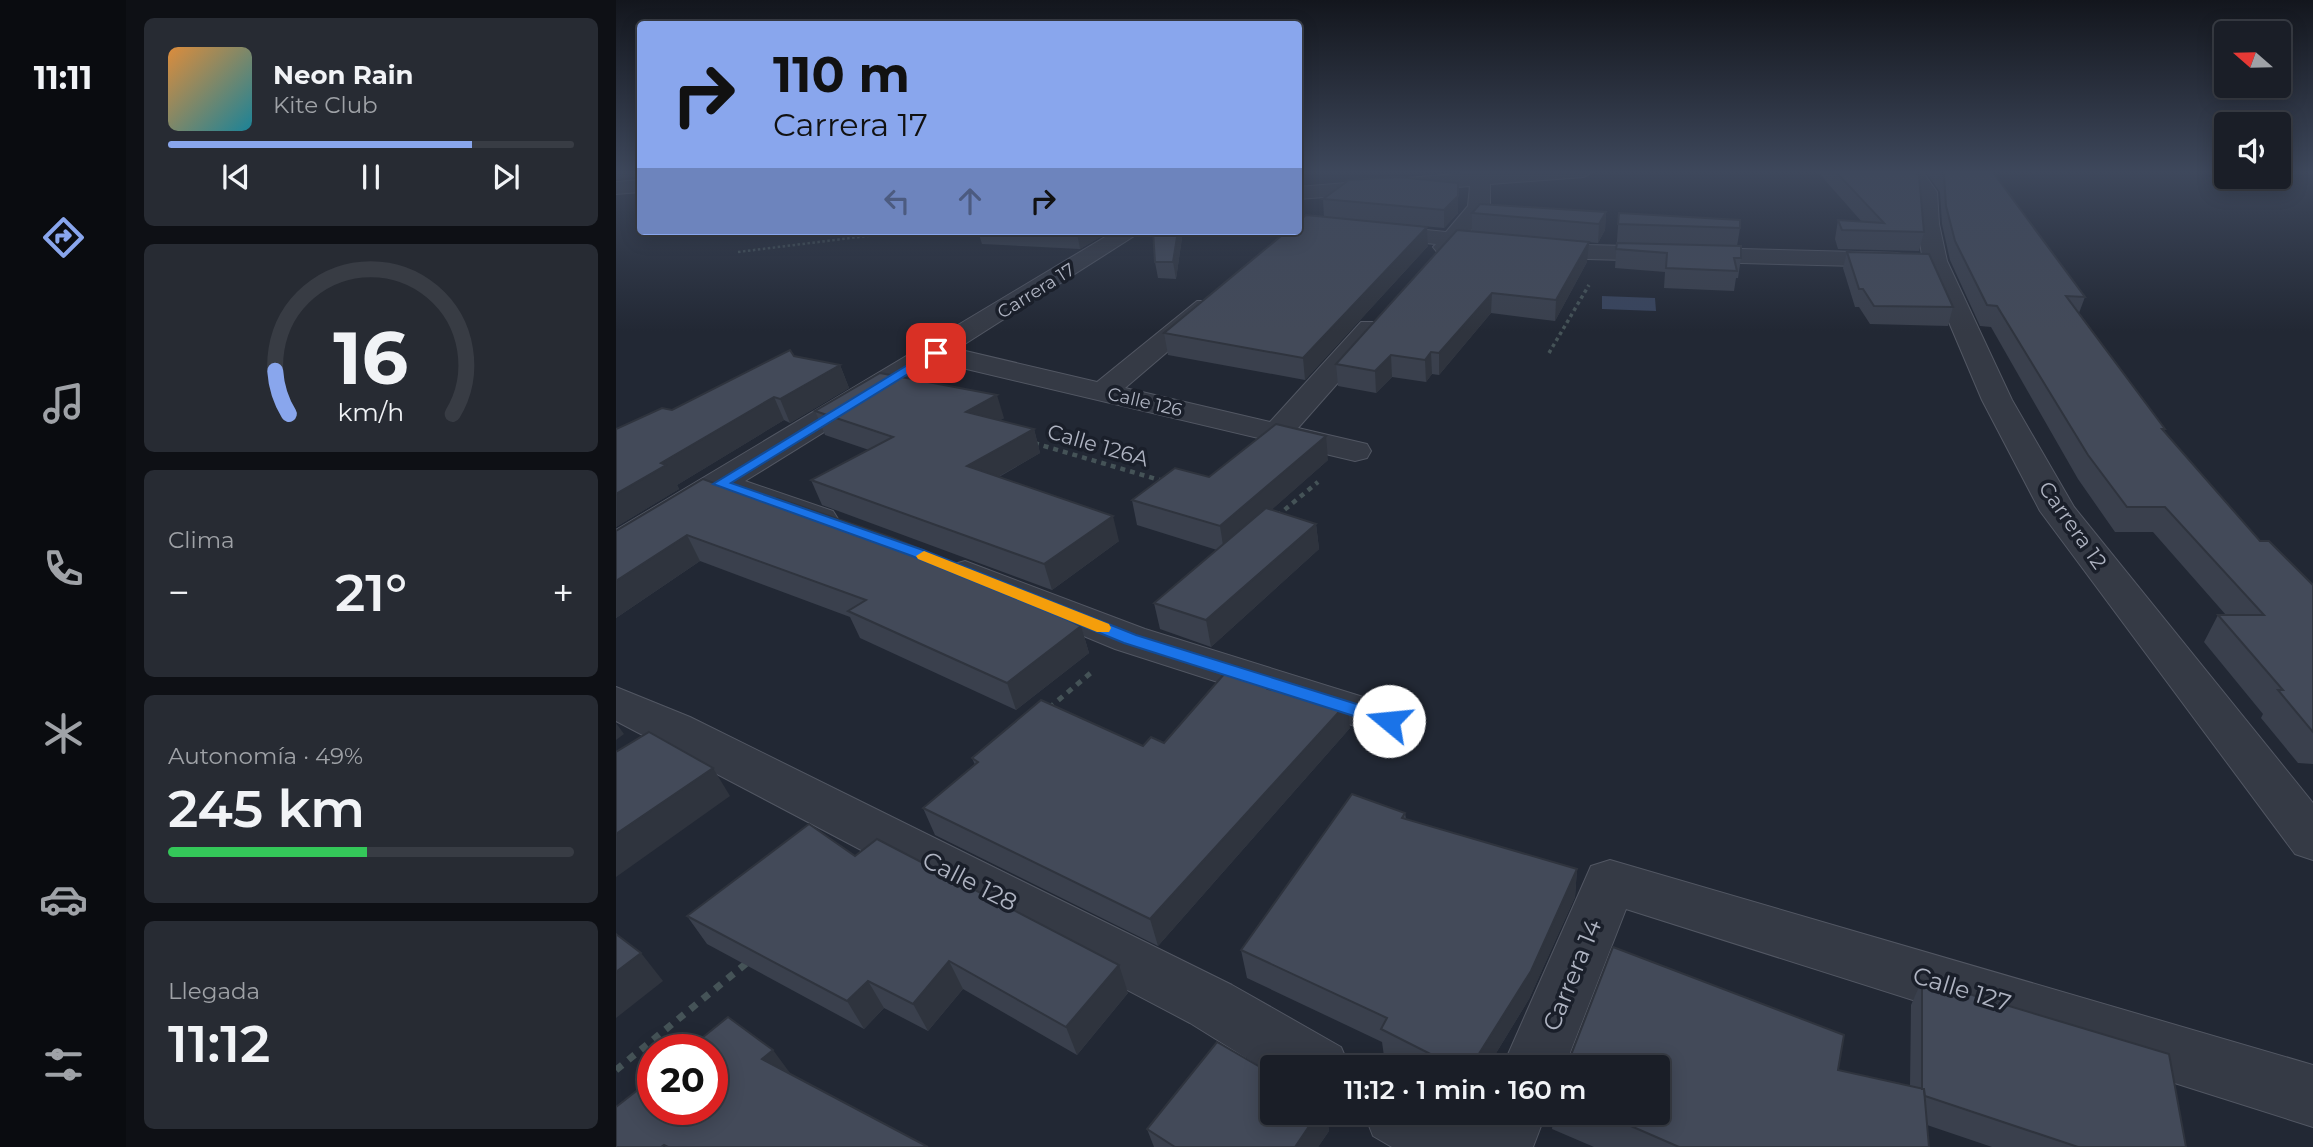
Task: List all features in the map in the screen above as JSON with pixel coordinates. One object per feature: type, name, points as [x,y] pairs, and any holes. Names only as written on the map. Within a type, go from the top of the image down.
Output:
[{"type":"street","points":[[1425,269],[1465,225]]},
{"type":"street","name":"Carrera 12","points":[[1928,225],[1935,261],[1997,400],[2058,511],[2313,840]]},
{"type":"street","points":[[1302,230],[1674,256],[1935,261]]},
{"type":"street","name":"Carrera 17","points":[[616,546],[936,353],[1125,235]]},
{"type":"street","points":[[1102,392],[1220,293]]},
{"type":"street","points":[[1277,433],[1390,307]]},
{"type":"street","name":"Calle 126","points":[[936,353],[1354,451]]},
{"type":"street","points":[[720,484],[851,530]]},
{"type":"street","points":[[930,558],[1130,639],[1389,721]]},
{"type":"street","name":"Calle 128","points":[[616,703],[674,729],[1211,1004],[1297,1055]]},
{"type":"street","points":[[628,758],[674,729]]},
{"type":"street","name":"Carrera 14","points":[[1538,1055],[1610,882]]},
{"type":"street","name":"Calle 127","points":[[1610,882],[2313,1096]]},
{"type":"street","points":[[1416,1125],[1454,1147]]},
{"type":"street","points":[[1500,1147],[1509,1125]]},
{"type":"path","points":[[738,252],[875,235]]},
{"type":"path","name":"Calle 126A","points":[[1026,441],[1171,483]]},
{"type":"path","points":[[1268,524],[1354,451]]},
{"type":"path","points":[[1265,511],[1278,515]]},
{"type":"path","points":[[1048,710],[1130,639]]},
{"type":"path","points":[[616,1070],[755,956]]},
{"type":"water","points":[[1602,296],[1655,298],[1656,311],[1602,309]]},
{"type":"building","points":[[1302,225],[1427,227],[1303,358],[1164,333],[1282,235],[1302,235]]},
{"type":"building","points":[[1634,225],[1740,225],[1740,228]]},
{"type":"building","points":[[1840,225],[1923,225],[1924,232],[1842,230]]},
{"type":"building","points":[[1951,225],[2032,225],[2085,297],[2066,296],[2165,429],[2162,429],[2260,541],[2269,541],[2313,585],[2313,732],[2278,690],[2283,690],[2218,615],[2264,615],[2165,507],[2127,507],[2088,455],[1997,306],[1987,305],[1955,241]]},
{"type":"building","points":[[1457,230],[1589,242],[1556,300],[1492,293],[1439,353],[1431,352],[1425,360],[1391,355],[1375,371],[1336,364]]},
{"type":"building","points":[[1153,235],[1177,235],[1173,262],[1155,262]]},
{"type":"building","points":[[1617,243],[1741,246],[1741,258],[1734,258],[1737,271],[1666,268],[1667,253],[1616,249]]},
{"type":"building","points":[[1847,252],[1929,254],[1953,307],[1874,306],[1863,289],[1859,289]]},
{"type":"building","points":[[790,350],[794,356],[840,365],[780,399],[774,397],[661,463],[666,465],[616,494],[616,429],[662,408],[672,410]]},
{"type":"building","points":[[880,373],[997,395],[966,412],[1034,429],[967,466],[1113,516],[1044,564],[811,480],[893,437],[815,411]]},
{"type":"building","points":[[1276,424],[1326,436],[1220,526],[1132,500],[1175,468],[1209,477]]},
{"type":"building","points":[[703,479],[768,503],[777,498],[893,538],[1012,586],[1007,590],[1081,626],[1007,683],[848,611],[866,600],[687,535],[616,581],[616,531]]},
{"type":"building","points":[[1266,508],[1316,524],[1206,620],[1154,603]]},
{"type":"building","points":[[1232,665],[1276,679],[1268,689],[1348,702],[1150,919],[923,808],[978,762],[972,758],[1041,700],[1143,746],[1151,737],[1164,743]]},
{"type":"building","points":[[649,732],[713,768],[616,834],[616,752]]},
{"type":"building","points":[[1352,794],[1405,813],[1402,818],[1577,869],[1531,971],[1478,1055],[1432,1055],[1381,1029],[1387,1018],[1241,950]]},
{"type":"building","points":[[809,824],[855,856],[877,839],[1119,965],[1066,1027],[949,961],[913,1004],[868,981],[847,1001],[687,916]]},
{"type":"building","points":[[616,934],[641,953],[616,972]]},
{"type":"building","points":[[1613,947],[1844,1035],[1838,1070],[1924,1089],[1929,1147],[1679,1147],[1629,1125],[1670,1125],[1670,1055],[1571,1055]]},
{"type":"building","points":[[1922,980],[2169,1054],[2186,1147],[2078,1147],[1925,1096],[1922,1089]]},
{"type":"building","points":[[728,1017],[773,1050],[762,1059],[928,1147],[616,1147],[616,1107],[637,1091],[637,1125],[728,1125],[728,1034],[707,1034]]},
{"type":"building","points":[[1217,1042],[1260,1067],[1260,1125],[1310,1125],[1295,1147],[1175,1147],[1147,1129]]},
{"type":"slow traffic","points":[[924,556],[1103,628]]},
{"type":"route","points":[[936,353],[720,484],[917,553],[1130,639],[1389,721]]}]
